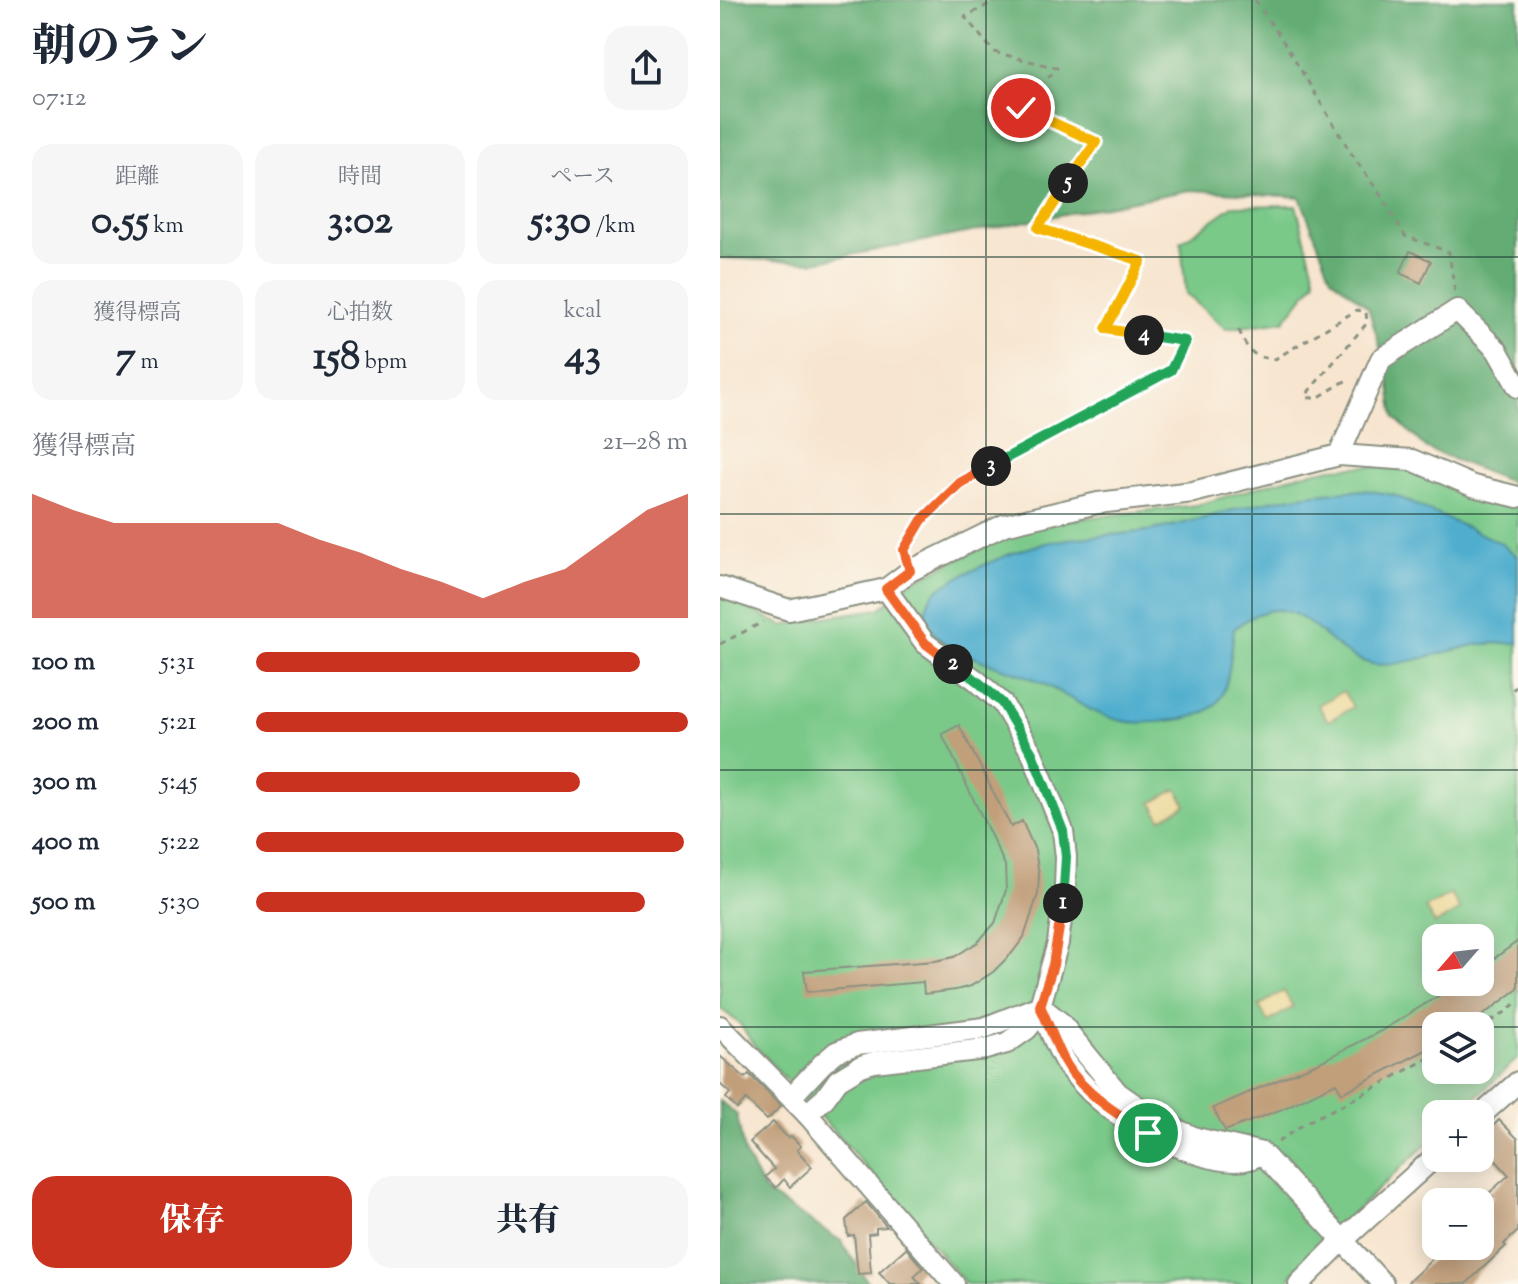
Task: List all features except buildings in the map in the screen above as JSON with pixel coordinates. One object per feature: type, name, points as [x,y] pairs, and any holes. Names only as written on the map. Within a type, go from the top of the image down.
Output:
[{"type":"street","points":[[1339,455],[1381,359],[1457,310],[1497,350],[1518,387]]},
{"type":"street","points":[[720,587],[789,610],[886,589],[910,571],[1004,525],[1098,503],[1193,492],[1339,455],[1412,460],[1473,486],[1518,497]]},
{"type":"street","points":[[807,1114],[825,1098],[838,1080],[861,1066],[986,1049],[1007,1043],[1027,1029],[1036,1018],[1058,943],[1065,889],[1063,831],[1032,753],[1002,703],[925,643],[886,589]]},
{"type":"street","points":[[791,1097],[836,1052],[857,1044],[984,1028],[1040,1006]]},
{"type":"street","points":[[1040,1006],[1067,1066],[1094,1096],[1148,1133],[1215,1160],[1244,1160],[1262,1153],[1383,1284]]},
{"type":"street","points":[[720,1026],[807,1114],[954,1284]]},
{"type":"street","points":[[1494,1103],[1518,1082]]},
{"type":"street","points":[[1299,1284],[1422,1169]]},
{"type":"path","points":[[910,571],[904,550],[922,520],[960,483],[1171,370],[1185,341],[1106,329],[1141,261],[1038,228],[1096,142],[1021,108],[1057,68],[994,52],[965,17],[997,0]]},
{"type":"path","points":[[1255,0],[1405,236],[1449,252],[1457,310]]},
{"type":"path","points":[[1239,330],[1246,348],[1262,358],[1275,359],[1357,310],[1366,312],[1367,323],[1309,391],[1307,398],[1319,397],[1381,359]]},
{"type":"path","points":[[720,644],[789,610]]},
{"type":"path","points":[[1513,690],[1518,683]]},
{"type":"path","points":[[1494,1019],[1518,1001]]},
{"type":"path","points":[[1262,1153],[1305,1123],[1422,1062]]},
{"type":"green space","points":[[720,0],[1518,0],[1518,485],[1427,449],[1395,418],[1388,373],[1368,307],[1331,277],[1300,197],[1190,190],[814,262],[720,258]]},
{"type":"green space","points":[[1296,205],[1316,280],[1284,321],[1226,329],[1186,294],[1181,242],[1233,206]]},
{"type":"green space","points":[[1373,466],[1408,469],[1461,490],[1518,507],[1518,1058],[1494,1080],[1494,1012],[1422,1012],[1422,1084],[1490,1084],[1473,1100],[1422,1100],[1422,1148],[1309,1254],[1287,1284],[966,1284],[844,1142],[753,1044],[740,1024],[720,1008],[720,597],[783,626],[879,609],[911,582],[1037,525],[1197,505],[1332,468]]},
{"type":"green space","points":[[720,1101],[737,1115],[744,1153],[765,1192],[841,1241],[869,1284],[720,1284]]},
{"type":"sand","points":[[1343,691],[1353,707],[1328,721],[1318,705]]},
{"type":"sand","points":[[1177,789],[1186,805],[1161,819],[1152,803]]},
{"type":"sand","points":[[1451,894],[1460,910],[1435,924],[1425,908]]},
{"type":"sand","points":[[1284,991],[1293,1007],[1268,1022],[1259,1006]]},
{"type":"water","points":[[1365,490],[1394,495],[1501,543],[1518,557],[1518,643],[1475,645],[1407,662],[1372,664],[1353,657],[1292,613],[1276,610],[1257,615],[1234,629],[1227,680],[1221,698],[1214,706],[1188,718],[1140,723],[1100,714],[1036,680],[961,652],[941,640],[927,622],[929,600],[945,585],[1009,554],[1032,547],[1068,539],[1165,527],[1284,498]]},
{"type":"route","points":[[1021,108],[1096,142],[1038,228],[1141,261],[1106,329],[1185,341],[1171,370],[960,483],[922,520],[904,550],[910,571],[886,589],[925,643],[1002,703],[1032,753],[1063,831],[1066,857],[1058,943],[1040,1006],[1067,1066],[1094,1096],[1148,1133]]}]
